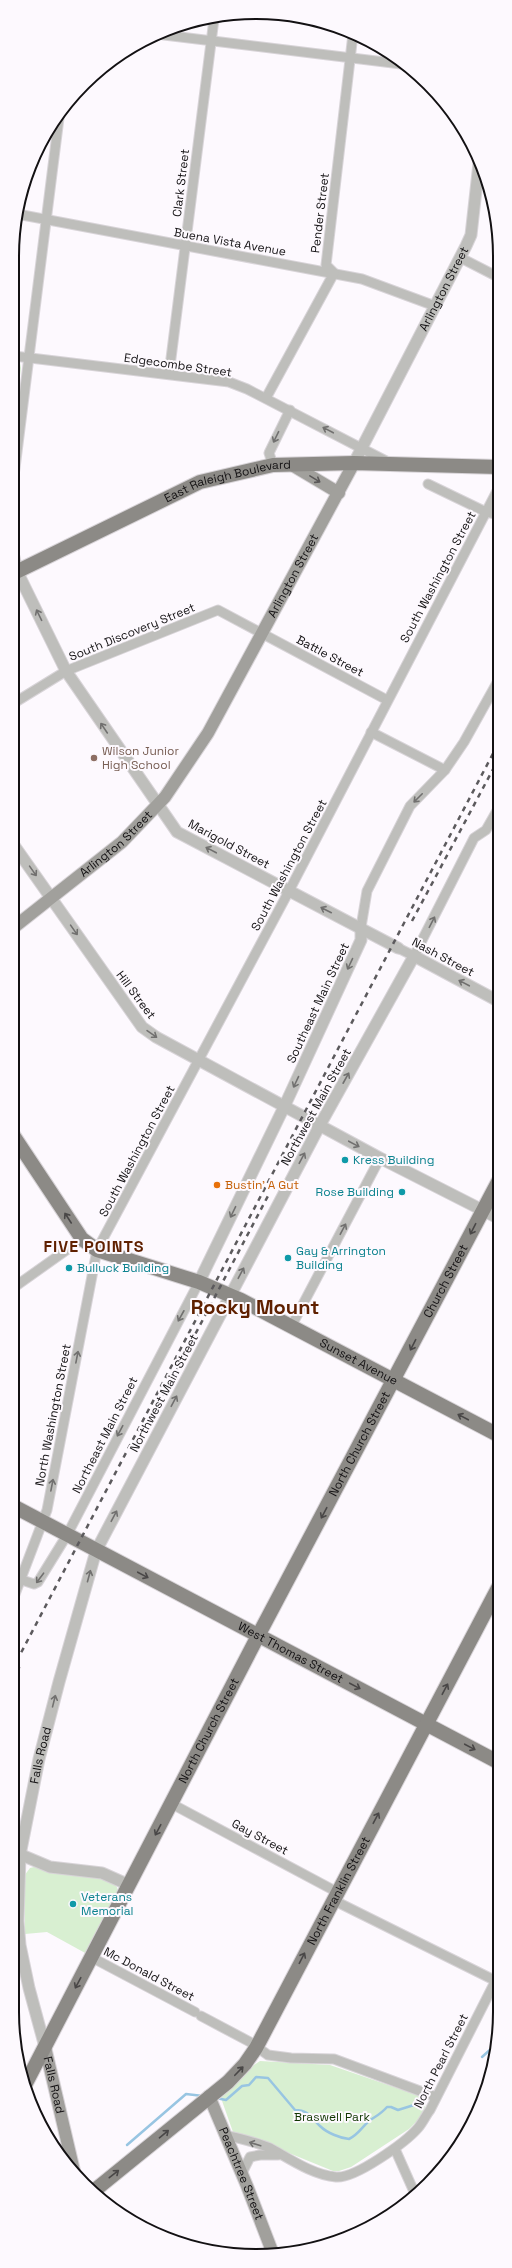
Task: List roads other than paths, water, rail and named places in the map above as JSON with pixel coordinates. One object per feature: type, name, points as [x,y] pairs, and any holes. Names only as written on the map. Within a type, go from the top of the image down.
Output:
[{"type":"main road","name":"East Raleigh Boulevard","points":[[19,568],[200,482],[273,465],[354,463],[493,467]]},
{"type":"main road","name":"Arlington Street","points":[[19,923],[122,842],[158,806],[208,733],[354,463]]},
{"type":"main road","points":[[292,465],[339,493]]},
{"type":"main road","points":[[19,1144],[82,1239]]},
{"type":"main road","name":"Church Street","points":[[395,1380],[493,1191]]},
{"type":"main road","name":"Sunset Avenue","points":[[82,1239],[97,1250],[199,1282],[224,1293],[292,1325],[493,1432]]},
{"type":"main road","name":"North Church Street","points":[[29,2078],[259,1634],[395,1380]]},
{"type":"main road","name":"West Thomas Street","points":[[19,1509],[259,1634],[493,1759]]},
{"type":"main road","name":"North Franklin Street","points":[[97,2188],[237,2073],[256,2048],[493,1597]]},
{"type":"main road","name":"Falls Road","points":[[45,2047],[72,2160]]},
{"type":"main road","name":"Peachtree Street","points":[[210,2096],[271,2248]]},
{"type":"street","name":"Clark Street","points":[[169,374],[213,23]]},
{"type":"street","points":[[169,36],[393,63]]},
{"type":"street","name":"Pender Street","points":[[334,273],[326,265],[352,39]]},
{"type":"street","points":[[19,439],[58,125]]},
{"type":"street","name":"Arlington Street","points":[[354,463],[461,258],[470,235],[478,175]]},
{"type":"street","name":"Buena Vista Avenue","points":[[23,215],[334,273],[380,284],[435,306]]},
{"type":"street","points":[[461,258],[493,274]]},
{"type":"street","points":[[266,398],[334,273]]},
{"type":"street","name":"Edgecombe Street","points":[[19,357],[229,382],[266,398],[393,464]]},
{"type":"street","points":[[273,465],[270,453],[290,410]]},
{"type":"street","points":[[428,484],[486,512],[493,514]]},
{"type":"street","name":"South Washington Street","points":[[97,1250],[289,891],[493,499]]},
{"type":"street","name":"Marigold Street","points":[[19,578],[66,671],[177,832],[361,927],[398,948]]},
{"type":"street","name":"South Discovery Street","points":[[19,700],[66,671],[218,610],[262,633]]},
{"type":"street","name":"Battle Street","points":[[262,633],[387,700]]},
{"type":"street","name":"Southeast Main Street","points":[[199,1282],[285,1105],[361,940],[361,927],[367,891],[410,806],[445,770],[464,742],[493,690]]},
{"type":"street","points":[[371,732],[445,770]]},
{"type":"street","name":"Northwest Main Street","points":[[90,1547],[224,1293],[414,956],[474,838],[486,830],[493,818]]},
{"type":"street","name":"Hill Street","points":[[19,852],[142,1027],[156,1037],[285,1105],[380,1158],[493,1216]]},
{"type":"street","name":"Nash Street","points":[[398,948],[493,998]]},
{"type":"street","points":[[292,1325],[380,1158]]},
{"type":"street","points":[[19,1284],[82,1239]]},
{"type":"street","name":"North Washington Street","points":[[19,1587],[44,1523],[97,1250]]},
{"type":"street","name":"Northeast Main Street","points":[[22,1580],[34,1584],[38,1582],[67,1535],[199,1282]]},
{"type":"street","name":"Falls Road","points":[[19,1842],[59,1682],[90,1547]]},
{"type":"street","name":"Gay Street","points":[[172,1804],[335,1896],[493,1978]]},
{"type":"street","points":[[19,1854],[50,1867],[102,1873],[129,1885]]},
{"type":"street","name":"Falls Road","points":[[19,1933],[29,1988],[45,2047]]},
{"type":"street","name":"Mc Donald Street","points":[[92,1957],[250,2042],[256,2048],[268,2055],[291,2058],[334,2059],[436,2097]]},
{"type":"street","name":"North Pearl Street","points":[[226,2135],[268,2148],[322,2174],[344,2177],[395,2149],[418,2128],[436,2097],[493,1988]]},
{"type":"street","points":[[395,2149],[413,2189]]},
{"type":"street","points":[[242,2173],[250,2157],[255,2155],[283,2156]]},
{"type":"waterway","points":[[482,2057],[490,2050]]},
{"type":"waterway","points":[[216,2098],[226,2100],[242,2086],[249,2085],[256,2077],[268,2078],[295,2110],[304,2111],[323,2129],[330,2133],[349,2139],[387,2107],[398,2110],[414,2105],[419,2100]]},
{"type":"waterway","points":[[127,2145],[186,2094],[203,2096]]},
{"type":"railway","points":[[19,1657],[493,754]]},
{"type":"railway","points":[[412,921],[493,769]]},
{"type":"railway","points":[[149,1422],[269,1194]]},
{"type":"place","name":"Wilson Junior High School","points":[[94,758]]},
{"type":"place","name":"Kress Building","points":[[345,1160]]},
{"type":"place","name":"Bustin' A Gut","points":[[217,1185]]},
{"type":"place","name":"Rose Building","points":[[402,1192]]},
{"type":"place","name":"Gay & Arrington Building","points":[[288,1258]]},
{"type":"place","name":"Bulluck Building","points":[[69,1268]]},
{"type":"place","name":"Veterans Memorial","points":[[73,1904]]},
{"type":"district","name":"FIVE POINTS","points":[[94,1246]]},
{"type":"district","name":"Rocky Mount","points":[[255,1307]]},
{"type":"park label","name":"Braswell Park","points":[[332,2117]]}]
